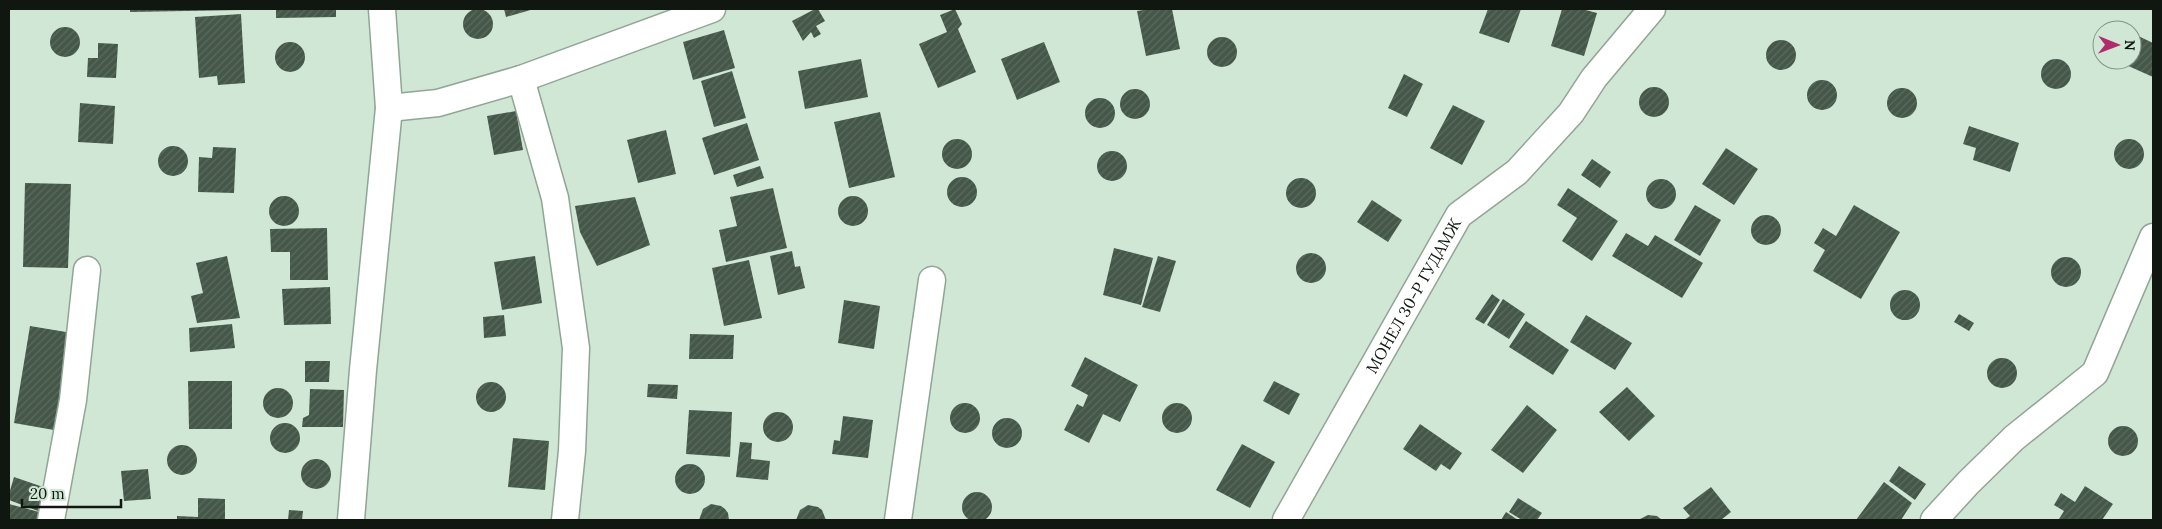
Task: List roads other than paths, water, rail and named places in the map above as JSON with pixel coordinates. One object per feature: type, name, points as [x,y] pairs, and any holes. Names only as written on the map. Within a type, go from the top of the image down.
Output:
[{"type":"street","points":[[351,520],[364,361],[389,108],[382,9]]},
{"type":"street","points":[[389,108],[438,104],[521,79],[712,9]]},
{"type":"street","name":"МОНЕЛ 30-Р ГУДАМЖ","points":[[1286,520],[1459,215],[1517,172],[1571,113],[1594,78],[1652,9]]},
{"type":"street","points":[[521,79],[555,198],[576,348],[572,450],[565,520]]},
{"type":"street","points":[[1934,520],[1968,483],[2014,438],[2095,373],[2153,236]]},
{"type":"street","points":[[51,520],[72,400],[87,270]]},
{"type":"street","points":[[898,520],[932,280]]}]
